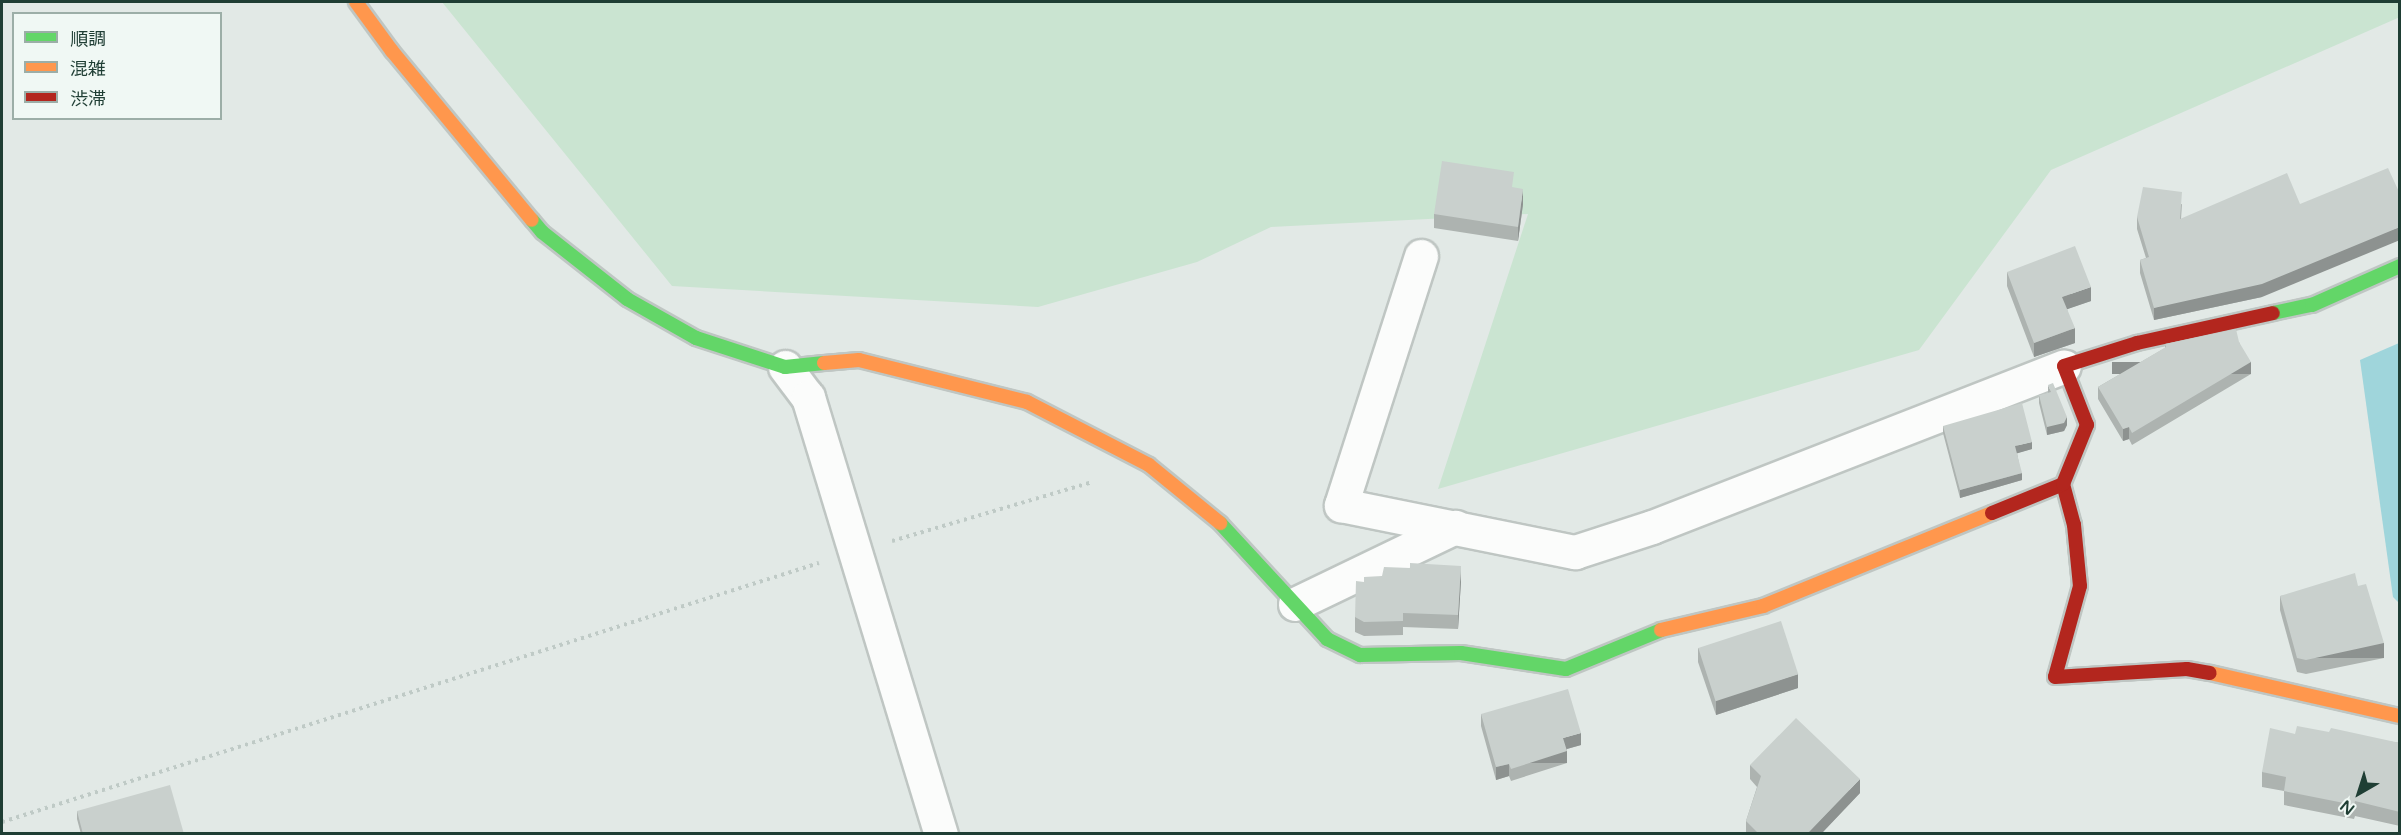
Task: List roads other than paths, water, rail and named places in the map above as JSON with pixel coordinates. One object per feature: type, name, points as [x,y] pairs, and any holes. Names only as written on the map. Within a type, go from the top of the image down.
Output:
[{"type":"street","points":[[356,2],[392,51],[542,232],[627,299],[696,338],[785,366],[859,360],[1027,402],[1149,465],[1214,516],[1327,639],[1360,655],[1461,653],[1566,669],[1657,631],[1763,606],[2063,484]]},
{"type":"street","points":[[1421,256],[1341,505],[1575,552],[1652,527],[2064,366],[2137,343],[2312,305],[2400,266]]},
{"type":"street","points":[[785,366],[808,397],[941,834]]},
{"type":"street","points":[[2064,366],[2087,425],[2063,484],[2074,525],[2080,585],[2055,677],[2187,669],[2249,680],[2400,716]]},
{"type":"street","points":[[1295,604],[1455,527]]},
{"type":"water","points":[[2399,343],[2399,603],[2393,597],[2360,360]]}]
